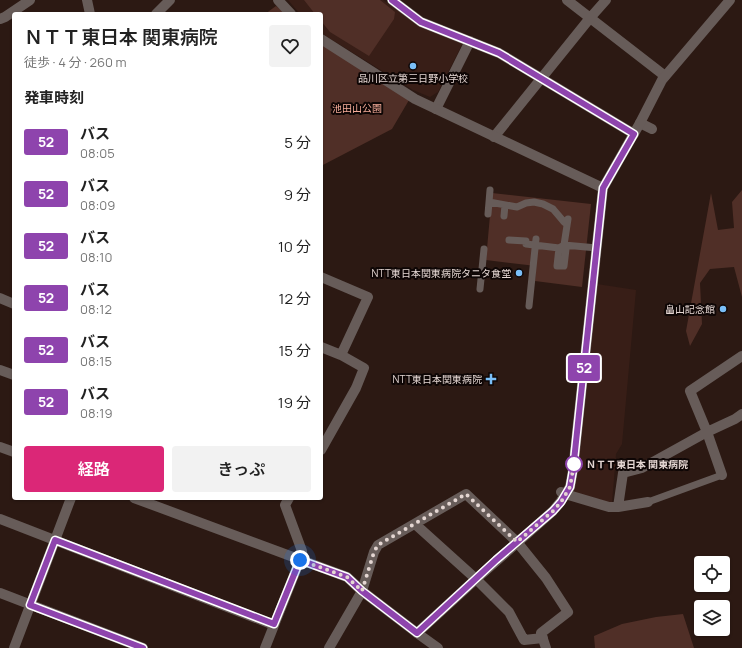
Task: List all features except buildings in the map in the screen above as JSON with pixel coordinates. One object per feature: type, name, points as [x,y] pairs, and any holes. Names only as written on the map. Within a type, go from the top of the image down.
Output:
[{"type":"street","points":[[12,12],[30,0]]},
{"type":"street","points":[[87,0],[90,12]]},
{"type":"street","points":[[158,12],[170,0]]},
{"type":"street","points":[[278,0],[289,12]]},
{"type":"street","points":[[392,0],[421,22],[499,53],[634,134]]},
{"type":"street","points":[[567,0],[665,76]]},
{"type":"street","points":[[494,137],[606,0]]},
{"type":"street","points":[[417,633],[553,511],[561,502],[563,493],[570,487],[603,188],[634,134],[662,80],[730,0]]},
{"type":"street","points":[[0,18],[5,17],[12,12]]},
{"type":"street","points":[[323,40],[415,99],[603,188]]},
{"type":"street","points":[[436,109],[470,41]]},
{"type":"street","points":[[640,123],[652,128]]},
{"type":"street","points":[[488,214],[490,190]]},
{"type":"street","points":[[489,202],[516,207],[534,202],[543,204],[553,210],[564,222],[567,221],[561,246]]},
{"type":"street","points":[[504,216],[505,205]]},
{"type":"street","points":[[508,240],[526,241],[526,244],[535,242],[561,246],[597,248]]},
{"type":"street","points":[[529,306],[535,242]]},
{"type":"street","points":[[480,289],[484,249]]},
{"type":"street","points":[[323,278],[368,298],[341,355]]},
{"type":"street","points":[[0,298],[12,303]]},
{"type":"street","points":[[323,348],[341,355],[364,368],[356,388],[323,446]]},
{"type":"street","points":[[563,493],[609,507],[618,507],[648,502],[722,475],[707,432],[690,391],[742,356]]},
{"type":"street","points":[[0,370],[12,374]]},
{"type":"street","points":[[618,507],[623,473],[642,468],[742,414]]},
{"type":"street","points":[[0,447],[12,451]]},
{"type":"street","points":[[329,648],[362,591],[374,552],[378,545],[466,494],[517,542],[546,578],[568,612],[541,633],[545,643],[524,640],[509,612],[476,579],[415,524]]},
{"type":"street","points":[[14,648],[70,500]]},
{"type":"street","points":[[139,500],[347,577],[362,591],[438,648]]},
{"type":"street","points":[[265,648],[300,560],[302,551],[285,505],[288,500]]},
{"type":"street","points":[[0,519],[274,624]]},
{"type":"street","points":[[0,593],[143,648]]},
{"type":"shaded area","name":"品川区立第三日野小学校","points":[[288,0],[383,0],[420,27],[463,43],[438,92],[430,97],[413,90],[323,34],[323,12],[298,12]]},
{"type":"shaded area","points":[[597,284],[636,290],[622,444],[616,454],[612,503],[571,493]]},
{"type":"green space","points":[[304,0],[380,0],[395,12],[394,19],[369,56],[330,32],[323,23],[323,12],[313,12]]},
{"type":"green space","points":[[276,6],[284,12],[268,12]]},
{"type":"green space","name":"池田山公園","points":[[323,44],[409,100],[392,129],[323,165]]},
{"type":"green space","points":[[742,190],[742,297],[734,267],[710,269],[700,283],[702,324],[690,346],[686,331],[711,193],[718,230],[734,228],[732,202]]},
{"type":"green space","points":[[492,193],[591,204],[582,287],[535,281],[536,266],[486,260]]},
{"type":"green space","points":[[683,614],[694,648],[595,648],[594,636],[622,624],[656,617]]},
{"type":"bus line","name":"52","points":[[143,648],[30,605],[55,540],[274,624],[300,560],[347,577],[362,591],[417,633],[496,560],[553,511],[561,502],[570,487],[603,188],[634,134],[499,53],[429,26],[421,22],[392,0]]},
{"type":"place","name":"品川区立第三日野小学校","points":[[413,66]]},
{"type":"place","name":"NTT東日本関東病院タニタ食堂","points":[[519,273]]},
{"type":"place","name":"畠山記念館","points":[[723,309]]},
{"type":"place","name":"NTT東日本関東病院","points":[[491,379]]},
{"type":"place","name":"ＮＴＴ東日本 関東病院","points":[[574,464]]},
{"type":"route","points":[[300,560],[347,577],[362,591],[374,552],[378,545],[466,494],[517,542],[553,511],[561,502],[570,487],[574,464]]}]
